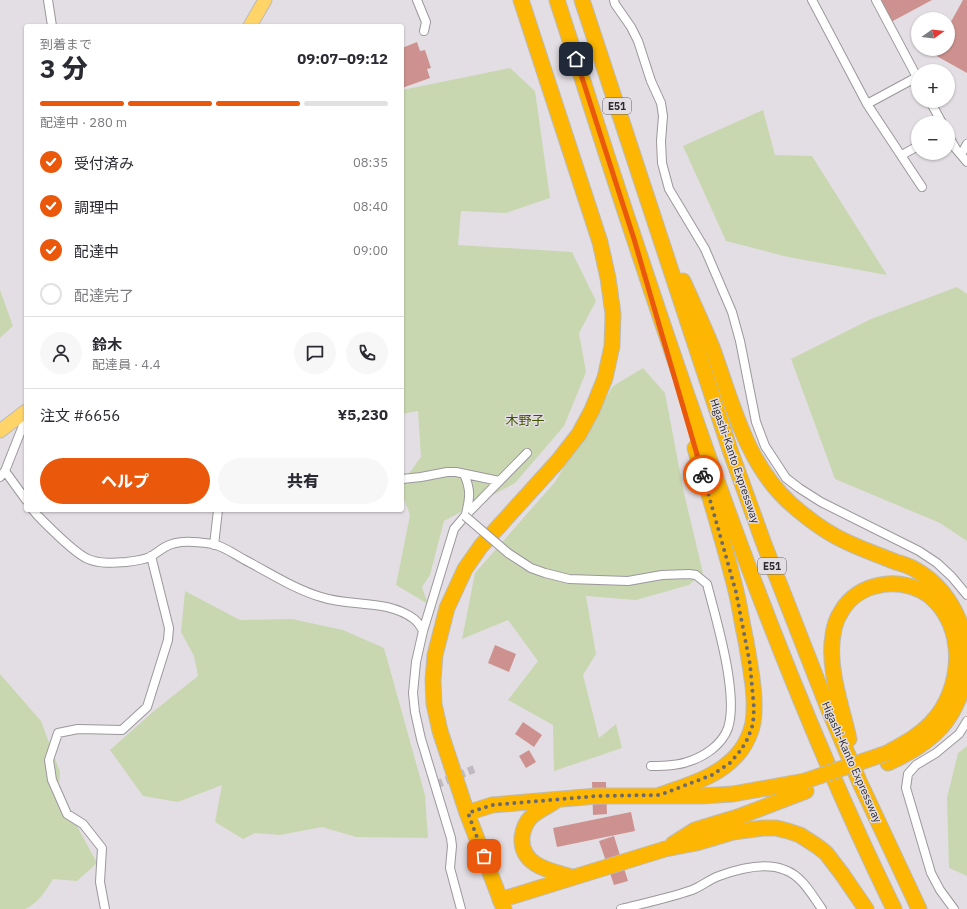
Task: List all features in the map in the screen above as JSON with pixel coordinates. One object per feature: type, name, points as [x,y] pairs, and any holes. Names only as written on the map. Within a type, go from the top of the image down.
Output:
[{"type":"highway","points":[[521,0],[600,242],[608,278],[613,314],[612,346],[605,378],[592,410],[579,434],[558,461],[481,546],[465,569],[447,608],[435,654],[433,680],[434,704],[440,731],[502,905],[572,878],[665,849],[696,843],[733,832],[752,829],[776,828],[788,831],[808,840],[826,853],[866,909]]},
{"type":"highway","name":"Higashi-Kanto Expressway","points":[[557,0],[634,239],[708,458],[775,638],[839,792],[894,909]]},
{"type":"highway","name":"Higashi-Kanto Expressway","points":[[582,0],[730,450],[764,544],[828,708],[919,909]]},
{"type":"highway","points":[[652,213],[712,347],[731,405],[760,467],[790,504],[814,523],[848,542],[916,570],[930,580],[946,597],[957,615],[962,627],[967,654]]},
{"type":"highway","points":[[634,239],[731,573],[750,664],[754,708],[753,724],[748,738],[741,750],[730,763],[712,775],[660,795]]},
{"type":"highway","points":[[887,758],[932,722],[940,712],[950,692],[958,659],[955,642],[949,624],[931,597],[909,586],[880,584],[858,594],[840,612],[836,623],[831,648],[835,679],[850,741],[891,849]]},
{"type":"highway","points":[[665,849],[694,830],[738,817],[806,786],[887,758],[903,757],[925,744],[946,722],[956,707],[962,691],[967,666]]},
{"type":"highway","points":[[468,813],[492,805],[597,796],[701,796],[806,786]]},
{"type":"highway","points":[[560,799],[536,814],[527,822],[522,834],[523,847],[525,853],[533,863],[545,869],[572,878]]},
{"type":"main road","points":[[251,24],[265,0]]},
{"type":"main road","points":[[0,431],[24,413]]},
{"type":"street","points":[[48,0],[52,24]]},
{"type":"street","points":[[417,0],[426,22],[424,31]]},
{"type":"street","points":[[614,0],[638,41],[651,81],[661,103],[663,116],[660,141],[662,164],[669,189],[705,249],[732,312],[740,341],[756,422],[765,446],[786,478],[799,488],[821,502],[919,551],[952,577],[967,595]]},
{"type":"street","points":[[812,0],[867,104],[922,187]]},
{"type":"street","points":[[876,0],[911,65]]},
{"type":"street","points":[[867,104],[911,82]]},
{"type":"street","points":[[961,155],[967,144]]},
{"type":"street","points":[[955,147],[967,162]]},
{"type":"street","points":[[902,155],[911,150]]},
{"type":"street","points":[[24,423],[2,474],[24,498]]},
{"type":"street","points":[[462,909],[450,868],[452,838],[421,739],[415,712],[413,693],[416,662],[454,529],[527,453]]},
{"type":"street","points":[[404,479],[456,472],[499,481]]},
{"type":"street","points":[[464,474],[470,493],[465,516]]},
{"type":"street","points":[[35,512],[75,551],[86,558],[98,562],[119,563],[143,560],[166,546],[176,543],[189,542],[214,544],[228,549],[298,589],[321,598],[335,601],[386,607],[397,610],[415,620],[424,631]]},
{"type":"street","points":[[214,544],[218,512]]},
{"type":"street","points":[[465,516],[508,553],[531,568],[545,573],[569,579],[628,581],[662,575],[689,574],[696,575],[708,584],[727,668],[731,698],[728,728],[714,748],[700,757],[681,764],[651,766]]},
{"type":"street","points":[[105,909],[100,882],[102,848],[82,824],[67,814],[52,780],[49,760],[58,733],[78,729],[122,730],[147,707],[168,640],[169,628],[151,556]]},
{"type":"street","points":[[954,909],[940,890],[931,873],[906,788],[908,774],[916,766],[936,753],[958,734],[967,721]]},
{"type":"street","points":[[621,909],[660,900],[694,889],[719,876],[744,868],[762,866],[784,869],[798,877],[822,909]]},
{"type":"green space","points":[[510,68],[535,91],[550,198],[506,213],[461,211],[458,245],[572,252],[596,301],[579,333],[586,372],[564,426],[515,483],[444,521],[430,575],[422,587],[428,604],[396,585],[410,515],[404,499],[404,480],[421,457],[418,411],[404,414],[404,90]]},
{"type":"green space","points":[[763,110],[775,155],[812,156],[887,275],[788,257],[726,241],[683,146]]},
{"type":"green space","points":[[957,287],[967,294],[967,541],[940,523],[835,479],[791,359],[871,319]]},
{"type":"green space","points":[[0,290],[13,326],[0,338]]},
{"type":"green space","points":[[643,368],[665,393],[684,493],[703,573],[689,585],[636,600],[586,596],[596,654],[583,675],[599,738],[616,724],[622,748],[554,771],[553,725],[508,700],[538,661],[508,620],[462,639],[475,573],[555,482],[613,386]]},
{"type":"green space","points":[[185,591],[240,620],[292,619],[343,630],[384,648],[425,795],[428,838],[356,837],[322,827],[280,835],[255,833],[243,839],[215,822],[222,785],[178,802],[143,796],[110,750],[154,711],[198,676],[194,656],[181,632]]},
{"type":"green space","points":[[0,674],[41,721],[60,772],[58,802],[77,826],[97,863],[77,881],[53,879],[38,900],[25,909],[0,909]]},
{"type":"green space","points":[[967,746],[967,876],[949,868],[947,798],[958,753]]},
{"type":"building","points":[[879,0],[932,0],[891,22]]},
{"type":"building","points":[[963,0],[967,0],[967,73],[955,66],[955,64],[951,64],[937,56],[955,56],[955,14]]},
{"type":"building","points":[[417,42],[420,51],[425,50],[431,68],[427,69],[430,78],[404,87],[404,47]]},
{"type":"building","points":[[495,645],[516,654],[509,672],[488,663]]},
{"type":"building","points":[[523,722],[542,735],[534,747],[515,734]]},
{"type":"building","points":[[529,750],[536,762],[526,768],[519,756]]},
{"type":"building","points":[[592,782],[606,782],[607,814],[593,815]]},
{"type":"building","points":[[631,812],[635,831],[557,847],[553,828]]},
{"type":"building","points":[[614,836],[628,881],[614,885],[599,841]]},
{"type":"tunnel","points":[[435,785],[474,769]]},
{"type":"way so far","points":[[484,856],[468,813],[492,805],[597,796],[660,795],[712,775],[730,763],[741,750],[748,738],[753,724],[754,708],[750,664],[736,592],[720,530],[703,475]]},
{"type":"district","name":"木野子","points":[[525,420]]},
{"type":"route","points":[[576,59],[634,239],[703,475]]}]
